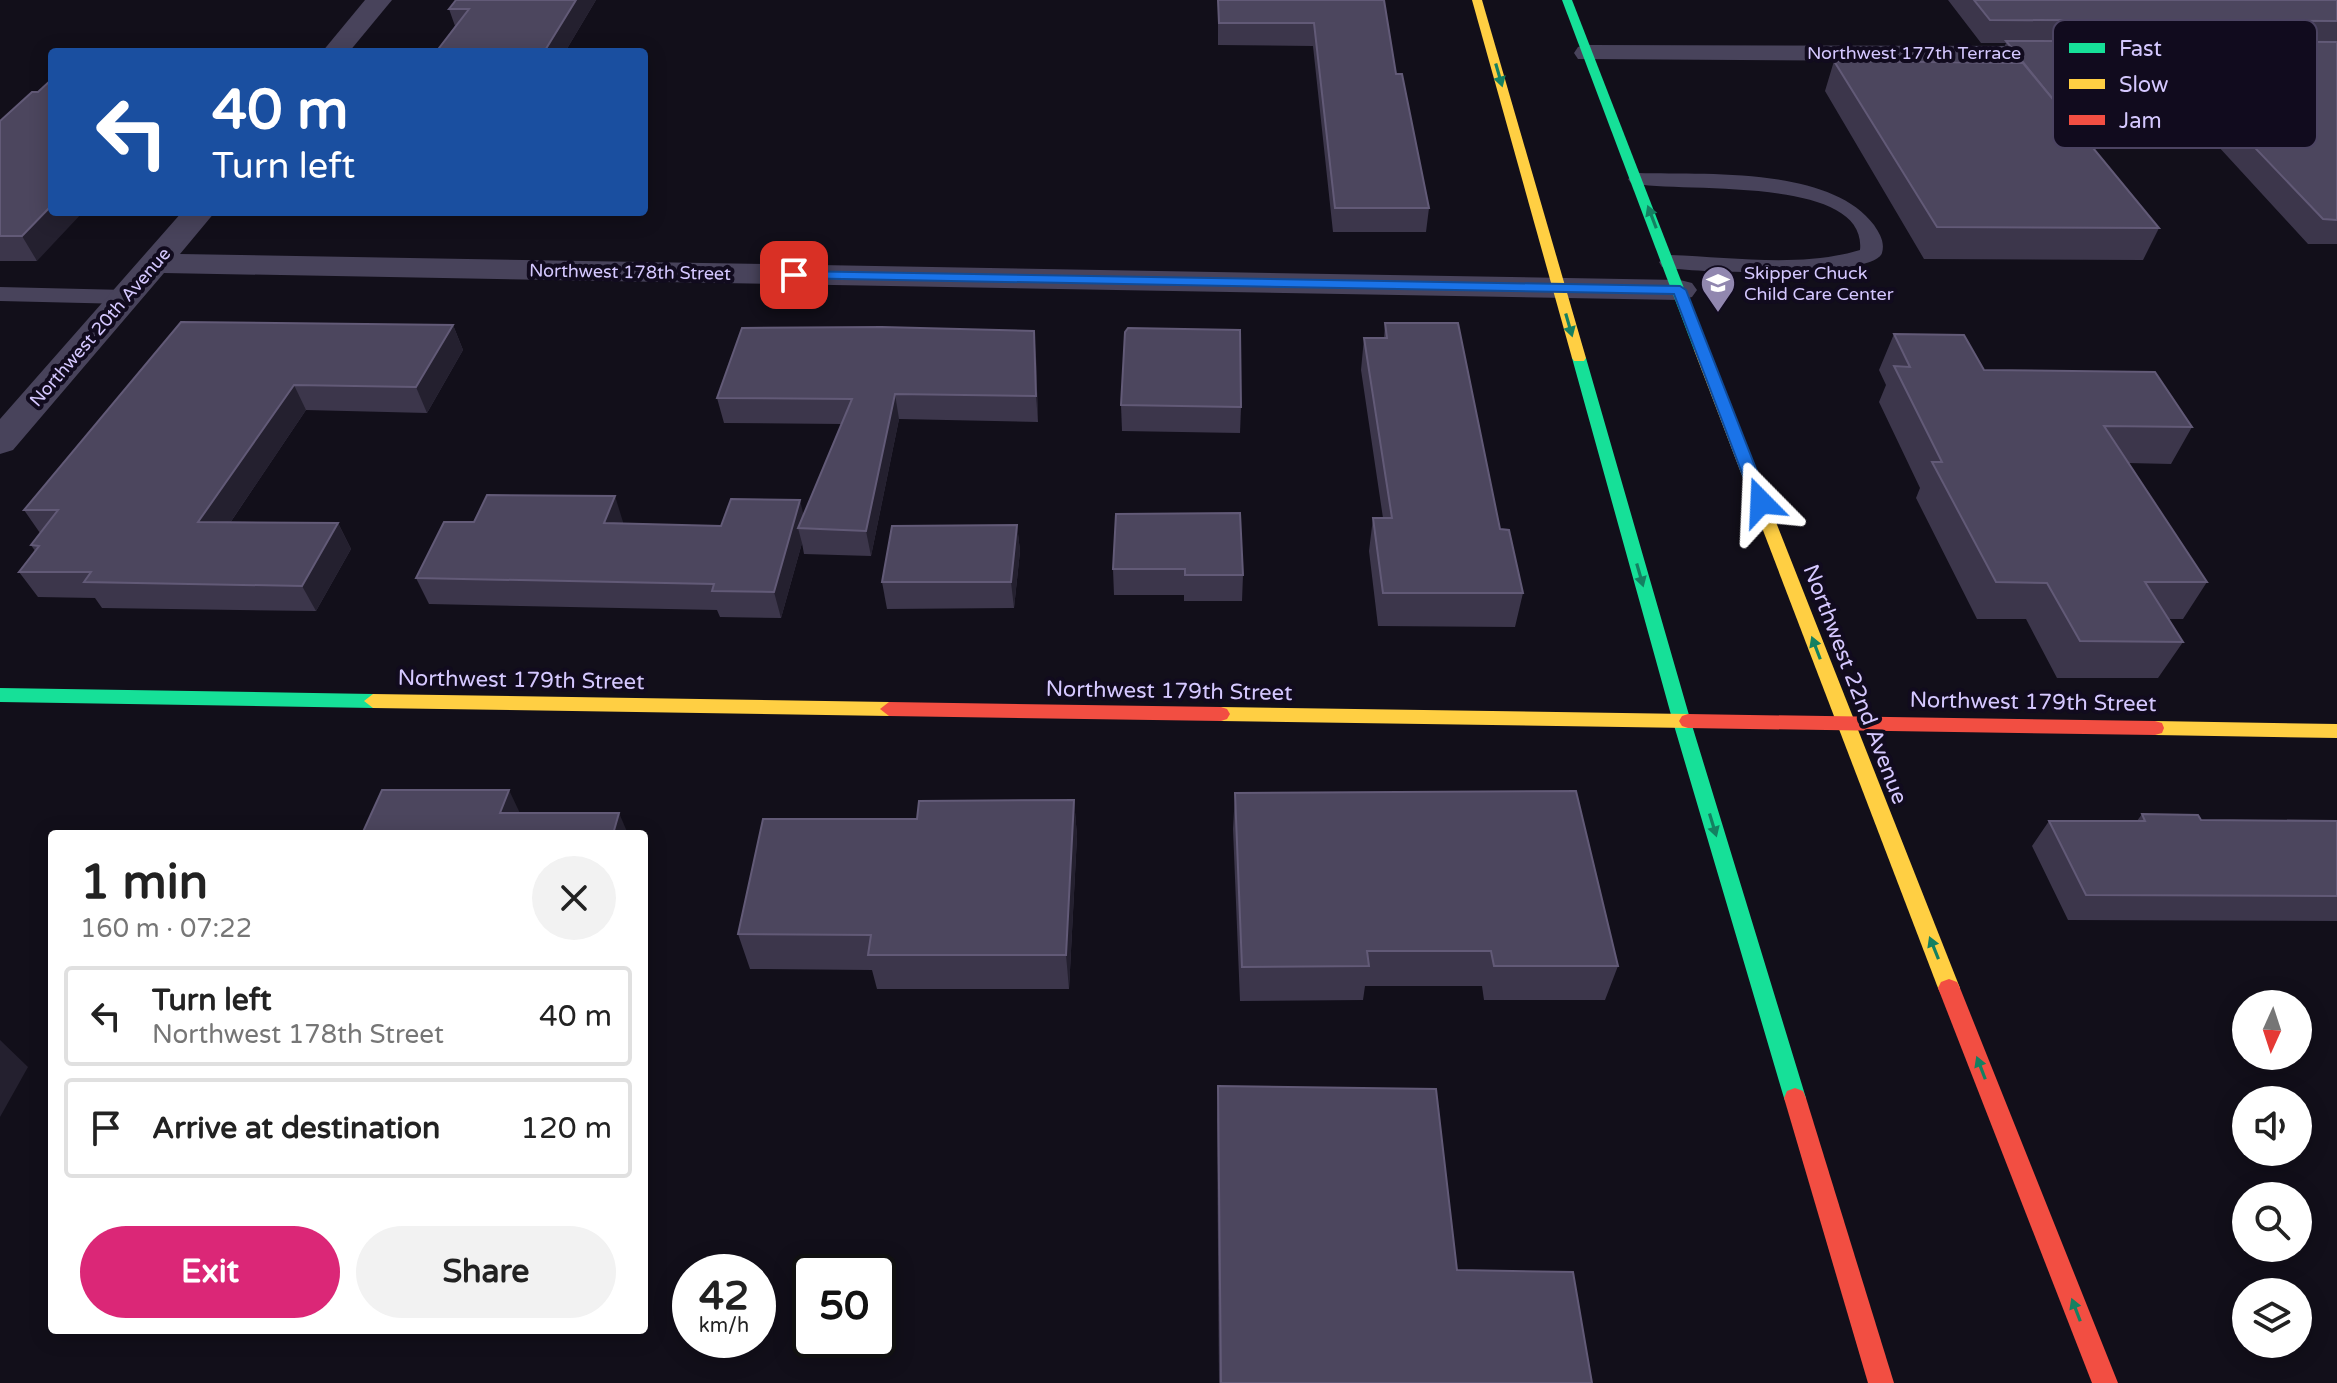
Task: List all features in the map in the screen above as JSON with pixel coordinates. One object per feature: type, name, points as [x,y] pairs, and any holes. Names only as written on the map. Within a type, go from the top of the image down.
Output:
[{"type":"main road","points":[[1477,0],[1682,722],[1881,1383]]},
{"type":"main road","name":"Northwest 22nd Avenue","points":[[1567,0],[1844,721],[2105,1383]]},
{"type":"main road","name":"Northwest 179th Street","points":[[0,695],[1682,722],[1844,721],[2337,731]]},
{"type":"street","points":[[338,48],[379,0]]},
{"type":"street","name":"Northwest 177th Terrace","points":[[1588,53],[2053,54]]},
{"type":"street","name":"Northwest 20th Avenue","points":[[0,442],[196,216]]},
{"type":"street","name":"Northwest 178th Street","points":[[156,263],[1559,289],[1675,276]]},
{"type":"lane","points":[[1638,179],[1759,184],[1828,198],[1854,213],[1872,237],[1871,254],[1854,261],[1675,276]]},
{"type":"lane","points":[[0,294],[126,297]]},
{"type":"building","points":[[456,0],[576,0],[546,48],[439,48],[469,9],[449,9]]},
{"type":"building","points":[[1218,0],[1384,0],[1396,74],[1402,74],[1429,208],[1335,208],[1314,23],[1219,23]]},
{"type":"building","points":[[1974,0],[2337,0],[2337,21],[1990,20]]},
{"type":"building","points":[[2006,41],[2053,41],[2053,99]]},
{"type":"building","points":[[2317,42],[2337,42],[2337,220],[2323,219],[2255,148],[2317,148]]},
{"type":"building","points":[[1834,61],[2023,63],[2053,99],[2053,148],[2093,148],[2159,228],[1937,227]]},
{"type":"building","points":[[48,83],[48,209],[22,236],[0,236],[0,121],[32,92],[38,92]]},
{"type":"building","points":[[181,322],[453,325],[416,387],[294,385],[198,522],[338,523],[302,586],[84,582],[91,572],[19,572],[39,546],[31,545],[58,510],[24,510]]},
{"type":"building","points":[[1385,323],[1458,323],[1500,529],[1509,530],[1523,593],[1383,593],[1373,518],[1392,518],[1364,338],[1387,338]]},
{"type":"building","points":[[882,327],[1034,331],[1036,396],[895,394],[866,531],[798,528],[852,399],[717,398],[742,328]]},
{"type":"building","points":[[1128,328],[1240,330],[1241,407],[1121,405],[1125,332]]},
{"type":"building","points":[[1894,334],[1964,335],[1984,370],[2155,372],[2192,427],[2104,426],[2207,582],[2145,582],[2183,642],[2080,641],[2047,583],[1996,582],[1932,462],[1942,462],[1894,366],[1910,367]]},
{"type":"building","points":[[487,495],[615,496],[604,523],[721,526],[731,499],[800,500],[774,592],[712,591],[714,584],[416,578],[444,522],[474,522]]},
{"type":"building","points":[[1240,513],[1243,575],[1185,575],[1185,569],[1113,569],[1116,514]]},
{"type":"building","points":[[1017,525],[1011,582],[882,582],[892,526]]},
{"type":"building","points":[[382,790],[509,790],[500,813],[619,813],[614,830],[364,830]]},
{"type":"building","points":[[1576,791],[1618,966],[1494,966],[1491,951],[1367,951],[1369,966],[1242,967],[1235,793]]},
{"type":"building","points":[[1074,800],[1066,955],[868,955],[871,935],[738,934],[763,819],[917,819],[919,801]]},
{"type":"building","points":[[2142,814],[2198,815],[2201,820],[2337,821],[2337,896],[2086,895],[2049,821],[2145,821]]},
{"type":"building","points":[[1218,1086],[1436,1089],[1457,1270],[1573,1272],[1592,1383],[1221,1383]]},
{"type":"traffic: fast","points":[[1567,0],[1701,350]]},
{"type":"traffic: fast","points":[[1579,358],[1682,722],[1795,1098]]},
{"type":"traffic: fast","points":[[0,695],[373,701]]},
{"type":"traffic: slow","points":[[1477,0],[1579,358]]},
{"type":"traffic: slow","points":[[1701,350],[1949,988]]},
{"type":"traffic: slow","points":[[373,701],[889,709]]},
{"type":"traffic: slow","points":[[1221,714],[1688,721]]},
{"type":"traffic: slow","points":[[2155,728],[2337,731]]},
{"type":"traffic: jam","points":[[889,709],[1221,714]]},
{"type":"traffic: jam","points":[[1688,721],[2155,728]]},
{"type":"traffic: jam","points":[[1949,988],[2105,1383]]},
{"type":"traffic: jam","points":[[1795,1098],[1881,1383]]},
{"type":"place","name":"Skipper Chuck Child Care Center","points":[[1718,314]]},
{"type":"route","points":[[794,275],[1680,290],[1761,502]]}]
